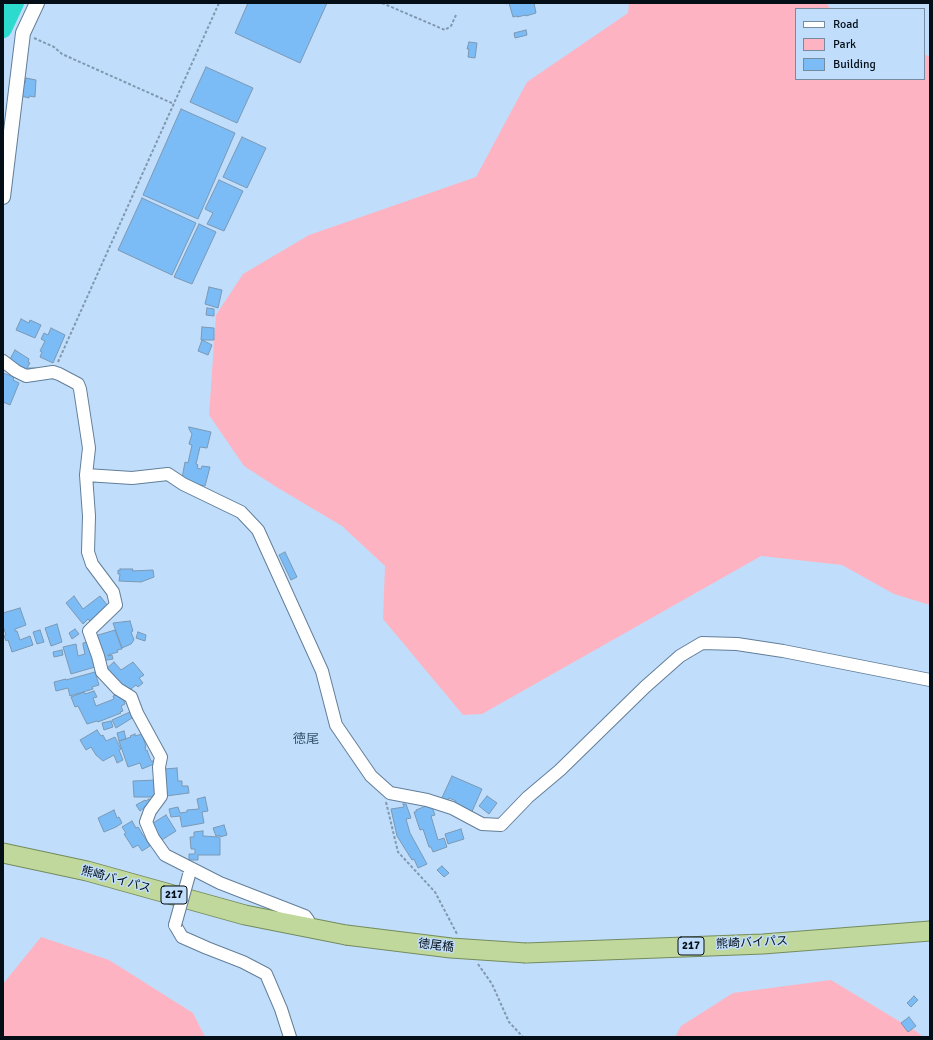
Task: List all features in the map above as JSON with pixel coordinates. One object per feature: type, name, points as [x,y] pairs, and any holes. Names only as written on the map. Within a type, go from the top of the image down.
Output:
[{"type":"highway","name":"熊崎バイパス","points":[[3,853],[87,871],[245,915],[346,935]]},
{"type":"highway","name":"熊崎バイパス","points":[[526,953],[763,944],[930,931]]},
{"type":"highway","name":"徳尾橋","points":[[346,935],[451,948],[526,953]]},
{"type":"street","points":[[3,197],[23,33],[37,3]]},
{"type":"street","points":[[3,361],[16,371],[26,376],[53,372],[59,374],[78,384],[80,389],[88,437],[89,458],[86,475],[89,516],[88,552],[92,564],[113,592],[116,605],[89,631],[102,672],[118,689],[131,697],[161,757],[159,767],[161,796],[150,811],[146,822],[153,838],[165,855],[191,872],[305,916],[308,920],[308,927]]},
{"type":"street","points":[[86,475],[132,478],[168,474],[183,484],[241,512],[258,530],[322,671],[336,725],[371,776],[390,793],[427,800],[452,808],[482,824],[501,826],[528,797],[560,770],[645,687],[680,656],[702,643],[737,644],[783,651],[930,680]]},
{"type":"street","points":[[191,872],[175,925],[182,937],[243,962],[266,974],[281,1009],[290,1037]]},
{"type":"path","points":[[53,372],[219,3]]},
{"type":"path","points":[[382,3],[446,30],[451,26],[456,15]]},
{"type":"path","points":[[23,33],[54,47],[62,54],[174,104]]},
{"type":"path","points":[[390,793],[386,802],[398,852],[434,892],[457,934]]},
{"type":"path","points":[[474,959],[483,969],[492,984],[509,1022],[523,1037]]},
{"type":"green space","points":[[629,3],[827,3],[830,8],[795,8],[795,80],[925,80],[925,54],[930,57],[930,605],[894,594],[842,565],[761,556],[482,714],[463,715],[383,619],[385,566],[342,526],[244,466],[209,415],[216,315],[243,274],[309,235],[476,177],[527,82],[628,13]]},
{"type":"green space","points":[[41,937],[109,960],[193,1013],[205,1037],[3,1037],[3,984]]},
{"type":"green space","points":[[831,980],[923,1037],[675,1037],[681,1026],[733,993]]},
{"type":"building","points":[[248,3],[327,3],[300,63],[235,33]]},
{"type":"building","points":[[509,3],[534,3],[536,13],[526,16],[513,17]]},
{"type":"building","points":[[526,30],[527,35],[515,38],[514,33]]},
{"type":"building","points":[[469,42],[477,43],[475,58],[468,57],[469,49],[467,49]]},
{"type":"building","points":[[206,67],[253,88],[237,123],[190,102]]},
{"type":"building","points":[[26,78],[36,80],[35,97],[29,96],[29,98],[21,96],[23,82],[25,83]]},
{"type":"building","points":[[181,109],[235,133],[198,219],[143,195]]},
{"type":"building","points":[[242,137],[266,148],[247,188],[223,177]]},
{"type":"building","points":[[219,180],[243,191],[224,231],[207,224],[213,213],[205,209]]},
{"type":"building","points":[[142,198],[196,223],[172,275],[118,250]]},
{"type":"building","points":[[199,224],[216,232],[192,284],[174,277]]},
{"type":"building","points":[[209,287],[222,290],[218,308],[205,304]]},
{"type":"building","points":[[207,308],[214,309],[214,316],[206,315]]},
{"type":"building","points":[[21,319],[29,323],[30,320],[41,325],[35,338],[16,330]]},
{"type":"building","points":[[202,327],[214,328],[214,340],[201,340]]},
{"type":"building","points":[[51,328],[65,335],[53,363],[40,357],[42,352],[40,351],[45,341],[41,339],[44,333],[48,335]]},
{"type":"building","points":[[202,340],[212,345],[208,355],[198,351]]},
{"type":"building","points":[[15,350],[29,359],[28,362],[30,363],[27,368],[36,368],[36,372],[21,370],[9,361]]},
{"type":"building","points":[[3,373],[14,377],[13,380],[19,383],[10,405],[3,402]]},
{"type":"building","points":[[189,427],[211,432],[207,448],[200,447],[196,464],[198,465],[197,468],[201,469],[202,466],[210,467],[205,486],[184,481],[182,478],[185,462],[188,463],[192,445],[189,444],[192,434]]},
{"type":"building","points":[[285,552],[297,577],[291,580],[279,555]]},
{"type":"building","points":[[120,569],[133,569],[132,571],[153,570],[154,577],[141,582],[119,581],[120,574],[118,574],[118,570],[120,571]]},
{"type":"building","points":[[74,596],[83,609],[100,596],[108,606],[90,621],[88,619],[83,624],[66,603]]},
{"type":"building","points":[[20,608],[26,625],[15,629],[15,631],[17,631],[20,640],[30,636],[33,645],[12,652],[8,640],[6,641],[4,636],[6,635],[3,626],[3,613]]},
{"type":"building","points":[[130,621],[133,631],[131,632],[134,640],[131,644],[122,648],[113,623]]},
{"type":"building","points":[[57,624],[62,642],[51,646],[45,628]]},
{"type":"building","points":[[75,629],[79,634],[72,639],[69,633]]},
{"type":"building","points":[[40,630],[44,642],[37,644],[33,632]]},
{"type":"building","points":[[115,630],[122,649],[108,655],[112,655],[113,659],[101,661],[95,636]]},
{"type":"building","points":[[138,632],[146,635],[145,641],[136,638]]},
{"type":"building","points":[[88,642],[95,667],[71,674],[63,647],[76,644],[78,656],[85,654],[83,643]]},
{"type":"building","points":[[62,650],[63,655],[54,657],[53,652]]},
{"type":"building","points":[[114,662],[121,670],[133,662],[144,675],[139,678],[143,683],[138,687],[136,685],[127,692],[106,669]]},
{"type":"building","points":[[95,672],[99,685],[92,687],[93,689],[70,696],[68,688],[56,691],[54,682]]},
{"type":"building","points":[[94,691],[97,697],[93,698],[96,706],[114,699],[113,696],[119,694],[122,696],[125,704],[121,706],[123,711],[98,722],[87,724],[78,706],[75,707],[71,697],[84,692],[85,694]]},
{"type":"building","points":[[130,712],[132,718],[116,728],[112,720]]},
{"type":"building","points":[[111,721],[113,727],[104,730],[102,723]]},
{"type":"building","points":[[97,730],[101,736],[103,735],[106,741],[115,737],[121,749],[119,750],[123,760],[117,763],[114,755],[103,761],[96,755],[91,747],[86,750],[80,740]]},
{"type":"building","points":[[124,731],[126,739],[119,741],[117,733]]},
{"type":"building","points":[[135,734],[135,736],[142,734],[146,751],[147,750],[151,761],[153,761],[154,764],[142,769],[140,763],[128,767],[119,741]]},
{"type":"building","points":[[177,768],[178,781],[182,781],[182,786],[188,786],[189,793],[166,796],[164,769]]},
{"type":"building","points":[[452,776],[482,789],[470,816],[453,808],[456,801],[449,798],[446,804],[440,802]]},
{"type":"building","points":[[157,780],[156,797],[134,797],[133,781]]},
{"type":"building","points":[[487,796],[497,803],[489,814],[479,806]]},
{"type":"building","points":[[205,797],[208,811],[202,812],[204,823],[182,827],[180,816],[171,817],[169,809],[178,807],[180,813],[187,812],[187,810],[199,809],[197,799]]},
{"type":"building","points":[[149,799],[151,802],[140,811],[136,805]]},
{"type":"building","points":[[403,804],[406,804],[411,818],[406,819],[410,833],[427,864],[418,868],[414,859],[412,860],[397,836],[391,809],[404,807]]},
{"type":"building","points":[[431,804],[435,815],[431,816],[438,840],[444,838],[447,847],[433,852],[431,847],[429,847],[423,829],[420,830],[414,812]]},
{"type":"building","points":[[114,810],[117,818],[119,817],[122,823],[104,832],[98,818]]},
{"type":"building","points":[[166,815],[176,831],[157,843],[149,830],[155,827],[153,823]]},
{"type":"building","points":[[132,821],[136,828],[138,827],[150,846],[142,851],[138,845],[133,848],[124,834],[126,833],[122,827]]},
{"type":"building","points":[[224,825],[227,835],[220,837],[220,835],[216,836],[213,828]]},
{"type":"building","points":[[461,829],[464,839],[448,844],[445,834]]},
{"type":"building","points":[[203,831],[203,836],[219,837],[220,855],[198,855],[198,860],[189,860],[189,854],[195,854],[195,849],[191,849],[190,837],[194,837],[194,832]]},
{"type":"building","points":[[442,866],[449,873],[444,877],[437,870]]},
{"type":"building","points":[[914,996],[918,1000],[911,1007],[907,1003]]},
{"type":"building","points":[[909,1017],[916,1026],[908,1032],[901,1023]]},
{"type":"waterway","points":[[3,29],[15,3]]},
{"type":"district","name":"徳尾","points":[[306,740]]}]
